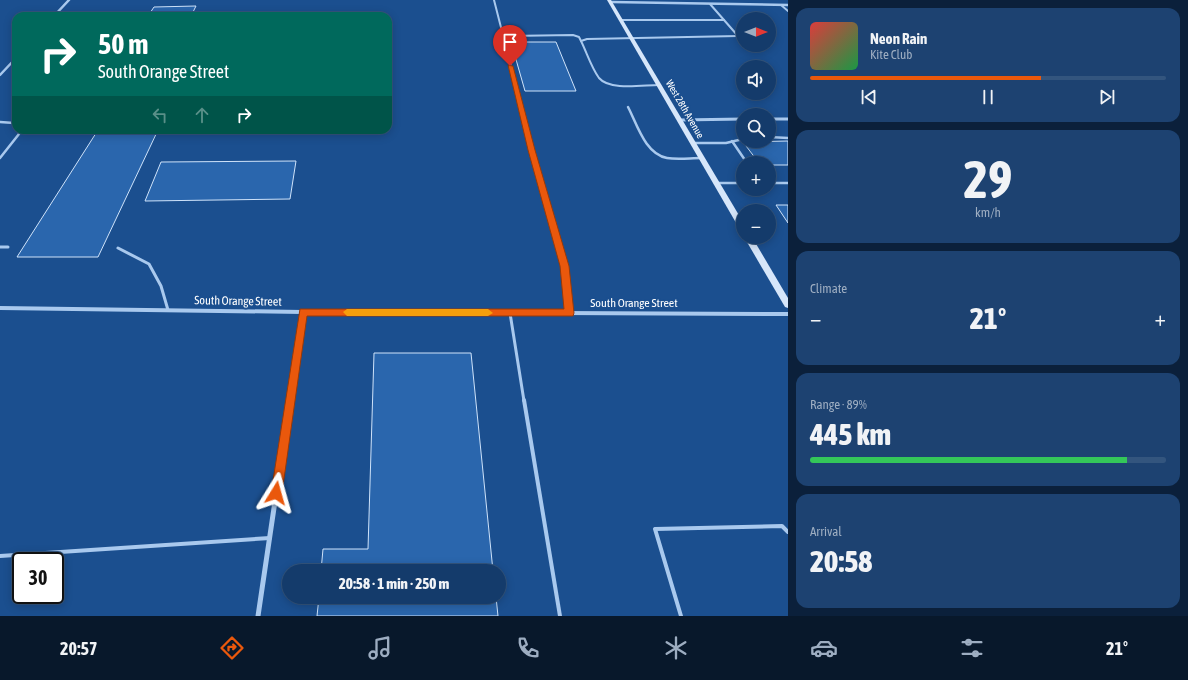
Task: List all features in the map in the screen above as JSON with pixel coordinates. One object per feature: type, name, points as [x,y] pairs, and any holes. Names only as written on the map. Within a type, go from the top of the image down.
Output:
[{"type":"main road","name":"West 28th Avenue","points":[[610,1],[736,216]]},
{"type":"main road","points":[[752,244],[788,305]]},
{"type":"street","points":[[58,12],[69,0]]},
{"type":"street","points":[[610,1],[788,5]]},
{"type":"street","points":[[0,75],[12,62]]},
{"type":"street","points":[[680,120],[736,119]]},
{"type":"street","points":[[776,119],[788,119]]},
{"type":"street","name":"South Orange Street","points":[[0,308],[303,312],[788,314]]},
{"type":"street","points":[[258,616],[303,312]]},
{"type":"lane","points":[[494,0],[532,150],[564,266],[569,313]]},
{"type":"lane","points":[[582,41],[587,39],[631,36],[738,36],[710,4]]},
{"type":"lane","points":[[781,5],[788,11]]},
{"type":"lane","points":[[621,20],[724,20]]},
{"type":"lane","points":[[503,36],[573,35],[580,37],[600,80],[606,84],[616,86],[660,85]]},
{"type":"lane","points":[[628,107],[652,151],[661,157],[702,158]]},
{"type":"lane","points":[[0,122],[12,123]]},
{"type":"lane","points":[[0,158],[19,134]]},
{"type":"lane","points":[[776,137],[788,138]]},
{"type":"lane","points":[[694,143],[736,141]]},
{"type":"lane","points":[[732,142],[742,156]]},
{"type":"lane","points":[[716,183],[736,183]]},
{"type":"lane","points":[[776,183],[788,183]]},
{"type":"lane","points":[[0,247],[8,247]]},
{"type":"lane","points":[[118,248],[149,264],[162,286],[168,310]]},
{"type":"lane","points":[[510,313],[560,616]]},
{"type":"lane","points":[[681,616],[655,529],[782,526],[788,532]]},
{"type":"lane","points":[[0,556],[270,538]]},
{"type":"building","points":[[196,6],[193,12],[151,12],[154,7]]},
{"type":"building","points":[[511,42],[556,42],[576,91],[525,91]]},
{"type":"building","points":[[95,134],[156,134],[98,257],[17,257]]},
{"type":"building","points":[[776,141],[788,141],[788,165],[776,165],[776,156],[754,156],[748,148],[776,148]]},
{"type":"building","points":[[296,161],[290,199],[145,201],[161,162]]},
{"type":"building","points":[[776,205],[788,205],[788,223]]},
{"type":"building","points":[[374,353],[471,353],[492,564],[322,564],[323,549],[368,549]]},
{"type":"building","points":[[318,604],[497,604],[498,616],[317,616]]},
{"type":"slow traffic","points":[[347,312],[488,313]]},
{"type":"route","points":[[276,493],[303,312],[569,313],[564,266],[510,66]]}]
